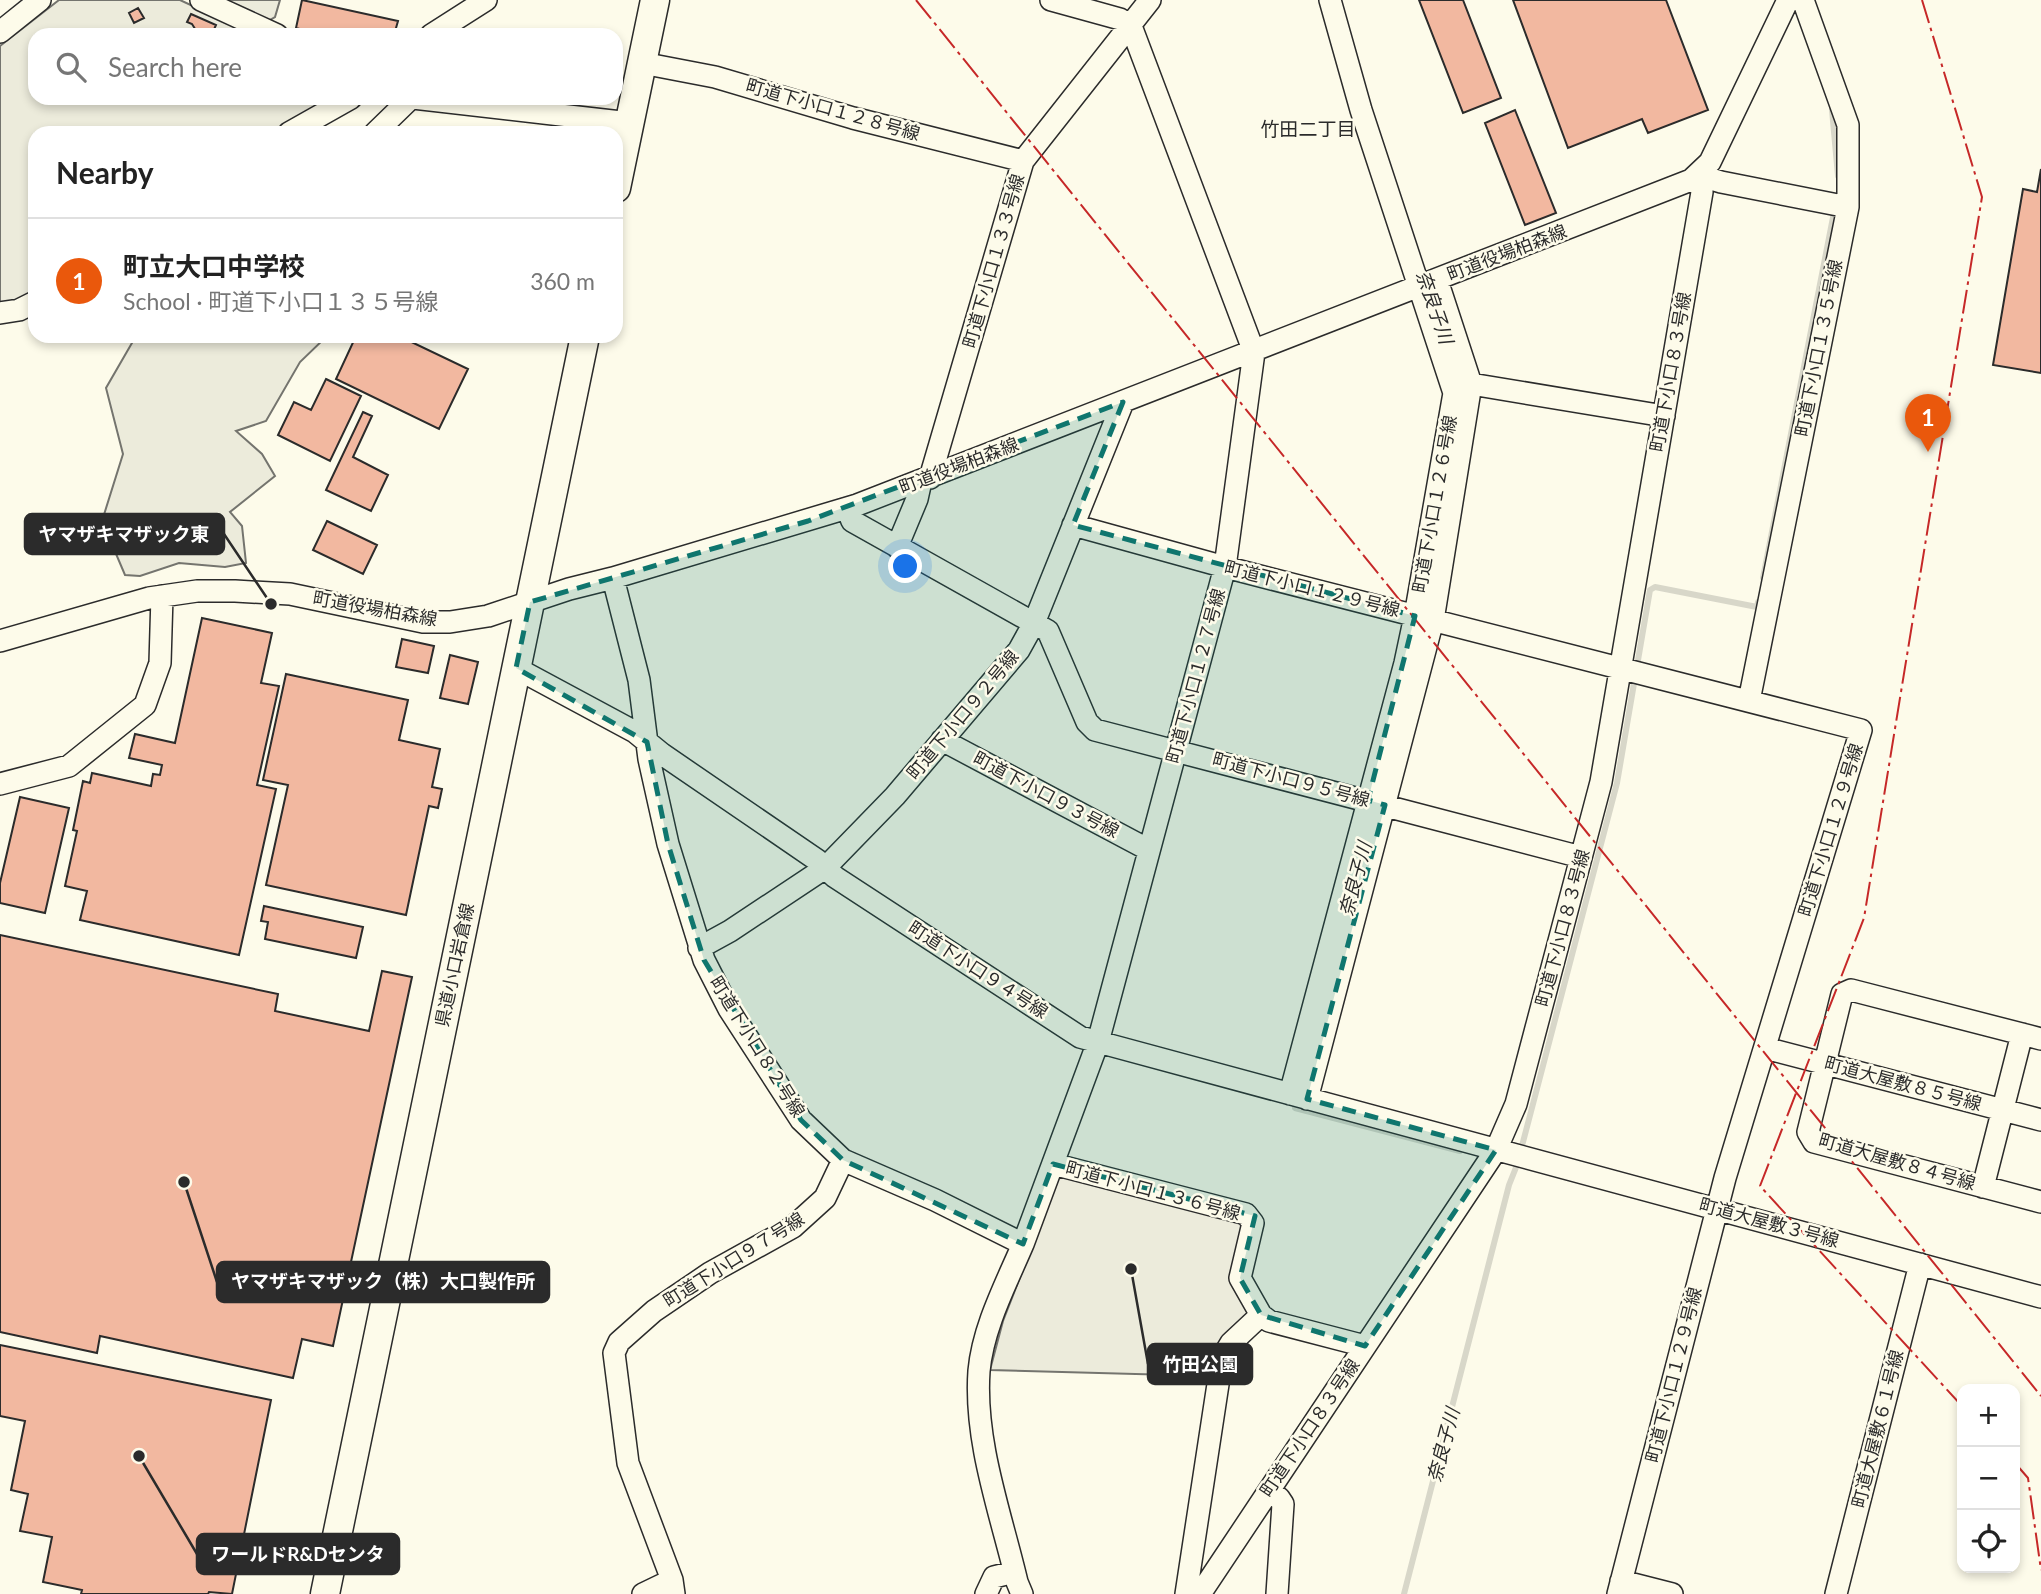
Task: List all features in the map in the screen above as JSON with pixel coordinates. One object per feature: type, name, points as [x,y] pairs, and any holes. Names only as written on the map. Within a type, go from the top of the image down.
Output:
[{"type":"main road","points":[[623,156],[655,0]]},
{"type":"main road","name":"県道小口岩倉線","points":[[325,1594],[584,343]]},
{"type":"street","points":[[0,32],[40,0]]},
{"type":"street","points":[[201,0],[262,28]]},
{"type":"street","points":[[442,28],[486,0]]},
{"type":"street","points":[[1051,0],[1120,19],[1131,26]]},
{"type":"street","name":"町道下小口１３３号線","points":[[897,547],[925,479],[1023,161],[1150,0]]},
{"type":"street","name":"町道下小口１２６号線","points":[[1330,0],[1361,110],[1429,283],[1454,393],[1424,618]]},
{"type":"street","name":"町道役場柏森線","points":[[0,640],[162,596],[216,591],[290,594],[429,622],[450,622],[488,616],[569,589],[847,508],[1666,191],[1698,175],[1707,166],[1719,144],[1788,0]]},
{"type":"street","name":"町道下小口１３５号線","points":[[1749,701],[1848,207],[1848,125],[1803,0]]},
{"type":"street","name":"町道下小口１２７号線","points":[[1023,1244],[1098,1042],[1225,567],[1254,352],[1131,26]]},
{"type":"street","name":"町道下小口１２８号線","points":[[642,63],[715,77],[853,118],[1023,161]]},
{"type":"street","points":[[301,126],[339,105]]},
{"type":"street","points":[[382,126],[405,105]]},
{"type":"street","points":[[473,105],[630,123]]},
{"type":"street","points":[[1698,175],[1721,183],[1848,207]]},
{"type":"street","name":"町道下小口８３号線","points":[[1200,1594],[1496,1150],[1516,1104],[1601,782],[1702,192],[1698,175]]},
{"type":"street","points":[[1298,1096],[1424,618],[1471,384],[1429,283]]},
{"type":"street","points":[[0,313],[28,306]]},
{"type":"street","points":[[1471,384],[1664,416]]},
{"type":"street","name":"町道下小口９２号線","points":[[699,948],[730,931],[825,867],[895,796],[1019,650],[1034,623],[1123,402]]},
{"type":"street","name":"町道下小口９５号線","points":[[847,508],[852,521],[1048,631],[1087,722],[1095,730],[1581,857]]},
{"type":"street","name":"町道下小口１２９号線","points":[[1073,525],[1225,567],[1861,730],[1717,1209],[1620,1588]]},
{"type":"street","name":"町道下小口８２号線","points":[[614,578],[639,680],[647,742],[668,845],[699,948],[729,1009],[801,1120],[843,1160],[935,1200],[1023,1244]]},
{"type":"street","points":[[0,783],[69,766],[145,705],[160,663],[162,596]]},
{"type":"street","name":"町道下小口９４号線","points":[[516,668],[635,732],[825,867],[835,877],[1080,1037],[1496,1150]]},
{"type":"street","name":"町道下小口９３号線","points":[[942,740],[1149,850]]},
{"type":"street","name":"町道大屋敷８４号線","points":[[2032,1037],[1851,990],[1842,994],[1808,1132],[1814,1142],[2041,1202]]},
{"type":"street","points":[[1983,1187],[2003,1110],[2032,1037]]},
{"type":"street","name":"町道大屋敷８５号線","points":[[1765,1048],[2041,1120]]},
{"type":"street","name":"町道大屋敷３号線","points":[[1496,1150],[2041,1297]]},
{"type":"street","name":"町道下小口９７号線","points":[[673,1587],[628,1463],[614,1353],[619,1342],[654,1311],[710,1273],[793,1227],[825,1198],[843,1160]]},
{"type":"street","name":"町道下小口１３６号線","points":[[1053,1164],[1246,1214],[1253,1223],[1240,1278],[1261,1315]]},
{"type":"street","points":[[1023,1244],[990,1324],[979,1370],[981,1422],[989,1471],[1014,1572],[1023,1594]]},
{"type":"street","name":"町道大屋敷６１号線","points":[[1836,1594],[1920,1264]]},
{"type":"street","points":[[1186,1594],[1222,1358],[1231,1343],[1261,1315],[1269,1321],[1365,1346]]},
{"type":"street","points":[[1269,1490],[1283,1504],[1278,1594]]},
{"type":"street","points":[[986,1594],[994,1577],[1014,1572]]},
{"type":"street","points":[[643,1594],[673,1587]]},
{"type":"street","points":[[1620,1588],[1672,1594]]},
{"type":"highlighted area","points":[[1123,402],[1073,525],[1415,616],[1368,800],[1385,805],[1307,1099],[1496,1150],[1365,1346],[1261,1315],[1240,1278],[1255,1216],[1053,1164],[1023,1244],[843,1160],[801,1120],[704,960],[668,844],[647,742],[516,668],[530,602],[808,521]]},
{"type":"shaded area","points":[[59,0],[180,0],[240,28],[28,28],[28,105],[332,105],[294,126],[28,126],[28,300],[18,305],[0,302],[0,46]]},
{"type":"shaded area","points":[[224,0],[280,0],[275,17],[268,21]]},
{"type":"shaded area","points":[[132,343],[320,343],[300,362],[266,421],[236,431],[262,454],[275,476],[230,512],[242,526],[246,563],[225,567],[179,563],[140,576],[125,575],[102,521],[123,454],[106,388]]},
{"type":"shaded area","points":[[1067,1173],[1243,1220],[1251,1307],[1249,1321],[1209,1376],[990,1370],[1003,1321],[1059,1177]]},
{"type":"building","points":[[302,0],[398,21],[396,28],[296,28]]},
{"type":"building","points":[[1419,0],[1463,0],[1501,98],[1463,113]]},
{"type":"building","points":[[1513,0],[1666,0],[1708,110],[1648,133],[1642,119],[1568,148]]},
{"type":"building","points":[[138,8],[144,18],[134,23],[129,13]]},
{"type":"building","points":[[191,14],[216,25],[215,28],[194,28],[187,22]]},
{"type":"building","points":[[1515,110],[1556,213],[1525,225],[1485,123]]},
{"type":"building","points":[[2041,169],[2041,373],[1993,365],[2023,189],[2037,192]]},
{"type":"building","points":[[353,343],[414,343],[468,369],[439,429],[336,379]]},
{"type":"building","points":[[326,379],[361,396],[330,461],[278,435],[294,402],[311,410]]},
{"type":"building","points":[[363,412],[372,416],[353,457],[388,475],[371,511],[326,490]]},
{"type":"building","points":[[327,521],[377,545],[363,574],[313,550]]},
{"type":"building","points":[[202,618],[272,633],[261,683],[279,686],[257,785],[276,789],[239,955],[80,920],[87,891],[65,886],[77,831],[73,830],[83,781],[90,783],[92,773],[151,786],[153,774],[160,775],[162,765],[129,758],[135,734],[175,743]]},
{"type":"building","points":[[402,639],[434,646],[428,673],[396,667]]},
{"type":"building","points":[[450,655],[478,662],[468,704],[440,698]]},
{"type":"building","points":[[286,674],[408,700],[399,740],[440,749],[432,787],[442,789],[438,808],[429,806],[406,915],[266,885],[288,785],[263,780]]},
{"type":"building","points":[[20,797],[69,808],[45,913],[0,903],[0,883]]},
{"type":"building","points":[[264,906],[363,927],[356,958],[265,939],[268,922],[261,921]]},
{"type":"building","points":[[0,935],[278,994],[275,1011],[369,1031],[382,971],[412,977],[333,1346],[302,1339],[293,1378],[100,1336],[97,1353],[0,1332]]},
{"type":"building","points":[[0,1345],[271,1400],[232,1594],[81,1594],[82,1590],[43,1582],[52,1537],[20,1531],[28,1494],[11,1490],[25,1421],[0,1416]]},
{"type":"waterway","points":[[1832,110],[1838,176]]},
{"type":"waterway","points":[[1763,578],[1835,207]]},
{"type":"waterway","points":[[1404,1594],[1509,1185],[1517,1165],[1617,783],[1650,590],[1655,587],[1757,607],[1758,602]]},
{"type":"waterway","name":"奈良子川","points":[[1297,1100],[1295,1108],[1460,1151]]},
{"type":"power","points":[[916,0],[2041,1396]]},
{"type":"power","points":[[1922,0],[1982,197],[1864,918],[1760,1186],[1957,1401]]},
{"type":"power","points":[[2020,1469],[2028,1478],[2041,1570]]},
{"type":"place","name":"町立大口中学校","points":[[1928,452]]},
{"type":"place","name":"ヤマザキマザック東","points":[[271,604]]},
{"type":"place","name":"ヤマザキマザック（株）大口製作所","points":[[184,1182]]},
{"type":"place","name":"竹田公園","points":[[1131,1269]]},
{"type":"place","name":"ワールドR&Dセンタ","points":[[139,1456]]},
{"type":"district","name":"竹田二丁目","points":[[1308,129]]}]
